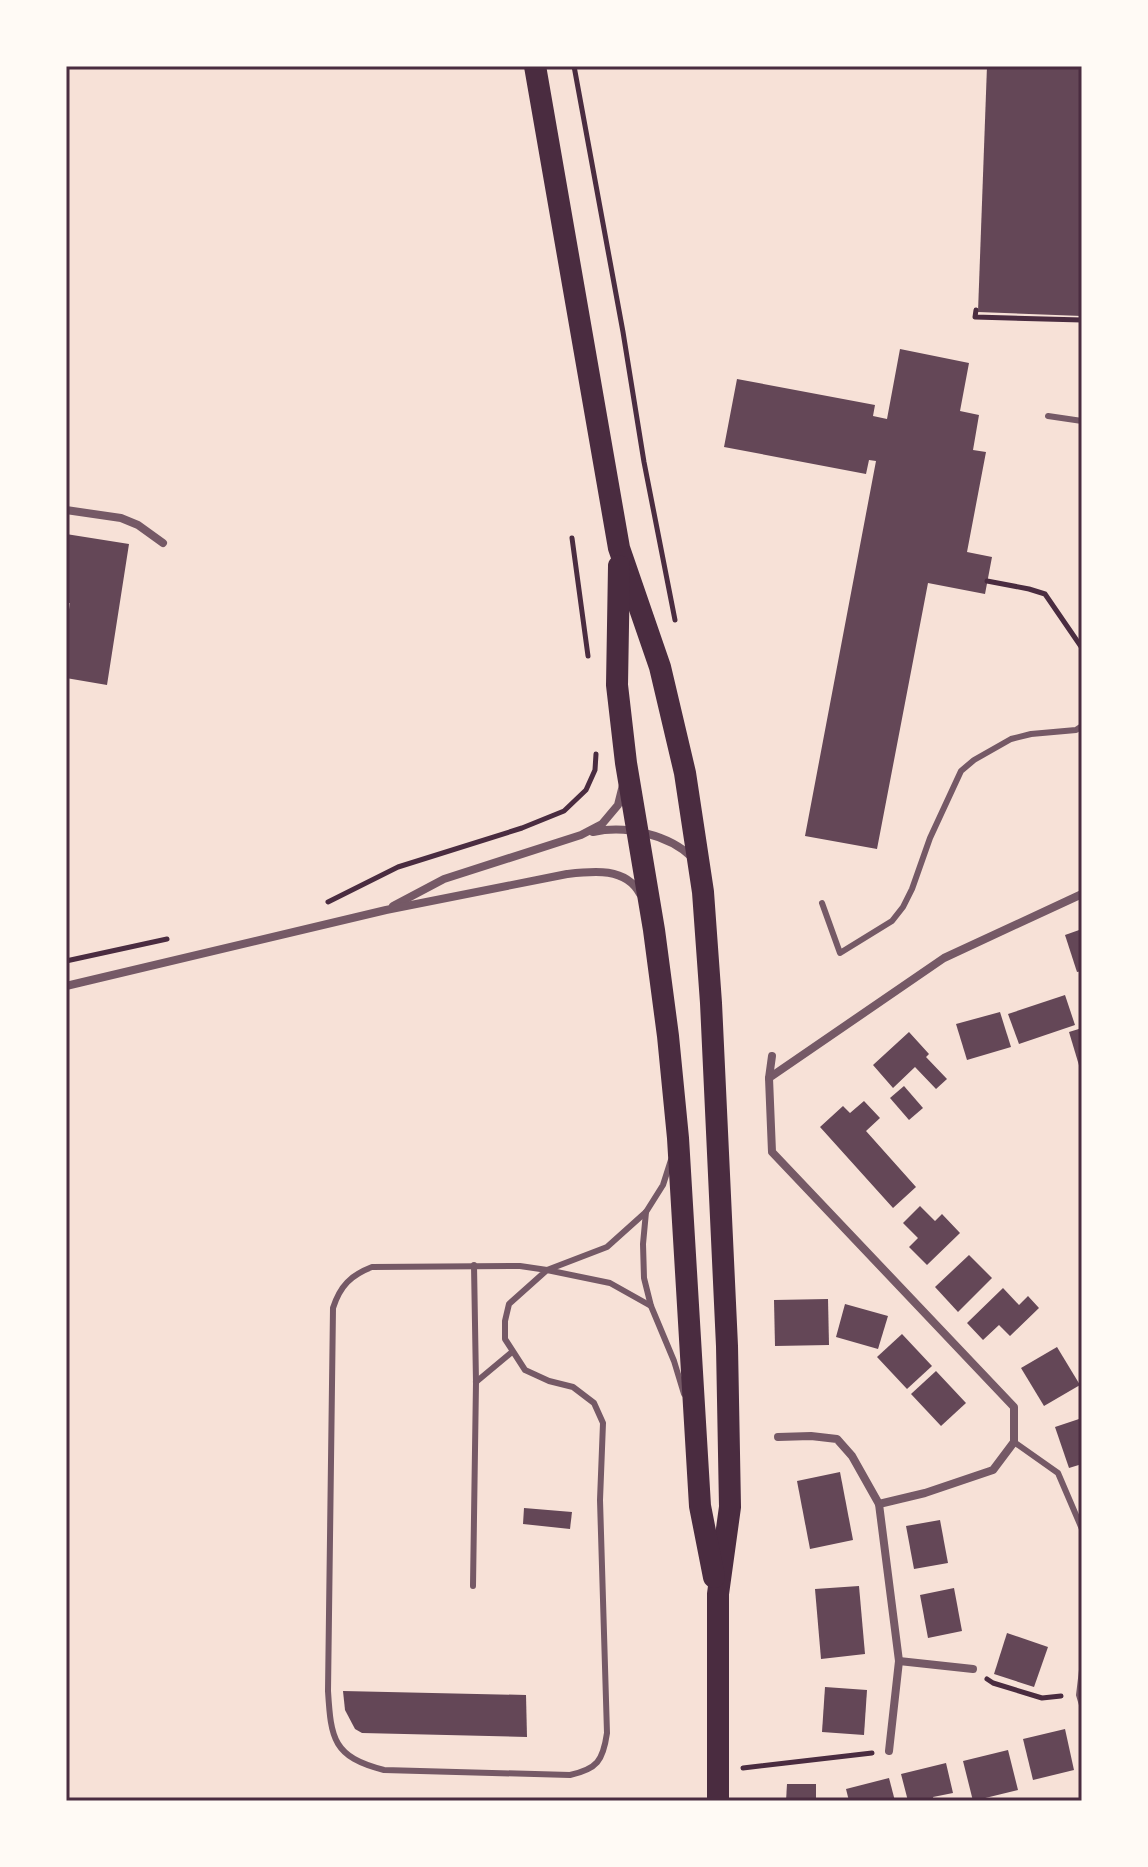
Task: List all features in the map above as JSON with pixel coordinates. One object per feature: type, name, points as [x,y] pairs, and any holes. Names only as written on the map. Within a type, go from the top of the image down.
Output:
[{"type":"highway","points":[[535,66],[619,548],[660,667],[685,773],[703,892],[711,1003],[730,1507],[718,1594],[718,1801]]},
{"type":"highway","points":[[619,548],[617,685],[668,1036],[678,1138],[700,1506],[718,1594]]},
{"type":"street","points":[[66,510],[121,518],[138,525],[163,543]]},
{"type":"street","points":[[581,835],[602,824],[618,805],[626,763]]},
{"type":"street","points":[[386,910],[444,879],[605,830],[637,832],[662,839],[684,850],[699,863]]},
{"type":"street","points":[[66,986],[386,910],[594,871],[623,877],[637,887],[654,930]]},
{"type":"street","points":[[769,1078],[944,958],[1082,894]]},
{"type":"street","points":[[772,1056],[769,1078],[772,1152],[1014,1407],[1014,1442],[993,1470],[925,1493],[879,1504]]},
{"type":"street","points":[[778,1437],[837,1439],[852,1456],[879,1504],[899,1661],[889,1751]]},
{"type":"street","points":[[899,1661],[973,1669]]},
{"type":"lane","points":[[1048,416],[1082,421]]},
{"type":"lane","points":[[822,903],[840,953],[892,921],[903,907],[961,771],[1011,739],[1076,730],[1082,726]]},
{"type":"lane","points":[[651,1306],[610,1283],[547,1270],[520,1266],[372,1267],[355,1273],[344,1285],[333,1308],[328,1691],[330,1727],[337,1743],[350,1757],[384,1770],[570,1775],[588,1771],[598,1763],[607,1733],[600,1500],[603,1423],[594,1403],[573,1387],[525,1370],[505,1339],[505,1321],[509,1304],[547,1270],[607,1247],[646,1212],[663,1185],[678,1138]]},
{"type":"lane","points":[[646,1212],[644,1278],[651,1306],[674,1361],[695,1434]]},
{"type":"lane","points":[[473,1586],[474,1265]]},
{"type":"lane","points":[[476,1382],[512,1352]]},
{"type":"lane","points":[[1014,1442],[1058,1473],[1082,1529]]},
{"type":"lane","points":[[1082,1670],[1079,1695],[1082,1705]]},
{"type":"path","points":[[574,66],[676,625]]},
{"type":"path","points":[[976,310],[975,317],[1082,320]]},
{"type":"path","points":[[572,538],[590,667]]},
{"type":"path","points":[[987,581],[1045,594],[1082,648]]},
{"type":"path","points":[[327,903],[398,867],[522,828],[564,811],[586,790],[591,780],[597,744]]},
{"type":"path","points":[[66,961],[174,937]]},
{"type":"path","points":[[973,1669],[993,1683],[1042,1698],[1079,1695]]},
{"type":"path","points":[[718,1771],[889,1751]]},
{"type":"building","points":[[987,66],[1082,66],[1082,316],[978,312]]},
{"type":"building","points":[[900,349],[969,363],[960,411],[979,415],[973,450],[986,452],[967,552],[992,557],[985,594],[928,583],[877,849],[805,836],[876,461],[869,460],[866,474],[724,447],[737,379],[875,405],[873,416],[887,419]]},
{"type":"building","points":[[66,534],[129,544],[107,685],[66,678],[66,630],[70,603],[66,603]]},
{"type":"building","points":[[1082,929],[1082,971],[1077,972],[1065,935]]},
{"type":"building","points":[[1065,995],[1075,1025],[1019,1044],[1008,1014]]},
{"type":"building","points":[[1000,1012],[1011,1047],[967,1060],[956,1024]]},
{"type":"building","points":[[1082,1028],[1082,1072],[1081,1072],[1069,1032]]},
{"type":"building","points":[[909,1032],[929,1054],[926,1057],[947,1079],[936,1089],[915,1067],[893,1088],[873,1065]]},
{"type":"building","points":[[904,1086],[923,1108],[909,1120],[890,1098]]},
{"type":"building","points":[[864,1101],[880,1118],[866,1131],[916,1187],[893,1208],[820,1127],[843,1106],[850,1113]]},
{"type":"building","points":[[920,1206],[935,1221],[942,1214],[960,1233],[927,1265],[909,1247],[918,1238],[903,1223]]},
{"type":"building","points":[[969,1255],[992,1278],[958,1312],[935,1287]]},
{"type":"building","points":[[1003,1288],[1019,1305],[1028,1296],[1039,1308],[1010,1336],[999,1325],[983,1340],[967,1323]]},
{"type":"building","points":[[828,1299],[829,1345],[775,1346],[774,1300]]},
{"type":"building","points":[[845,1304],[888,1316],[878,1349],[836,1337]]},
{"type":"building","points":[[902,1334],[932,1366],[907,1389],[877,1357]]},
{"type":"building","points":[[1057,1347],[1080,1385],[1044,1406],[1021,1368]]},
{"type":"building","points":[[936,1371],[966,1403],[941,1426],[911,1394]]},
{"type":"building","points":[[1082,1418],[1082,1464],[1069,1468],[1055,1427]]},
{"type":"building","points":[[840,1472],[853,1540],[810,1549],[797,1481]]},
{"type":"building","points":[[524,1508],[572,1512],[570,1529],[523,1524]]},
{"type":"building","points":[[940,1520],[948,1563],[914,1569],[906,1526]]},
{"type":"building","points":[[859,1586],[865,1654],[821,1659],[815,1589]]},
{"type":"building","points":[[954,1588],[962,1631],[928,1638],[920,1595]]},
{"type":"building","points":[[1007,1633],[1048,1647],[1034,1687],[994,1674]]},
{"type":"building","points":[[825,1687],[867,1690],[864,1735],[822,1732]]},
{"type":"building","points":[[343,1691],[526,1695],[527,1737],[362,1733],[355,1729],[345,1710]]},
{"type":"building","points":[[1065,1729],[1074,1770],[1033,1780],[1023,1739]]},
{"type":"building","points":[[1008,1750],[1018,1790],[973,1801],[963,1761]]},
{"type":"building","points":[[946,1763],[953,1793],[933,1797],[934,1801],[908,1801],[901,1774]]},
{"type":"building","points":[[889,1778],[895,1801],[849,1801],[846,1789]]},
{"type":"building","points":[[787,1784],[816,1784],[816,1801],[786,1801]]}]
